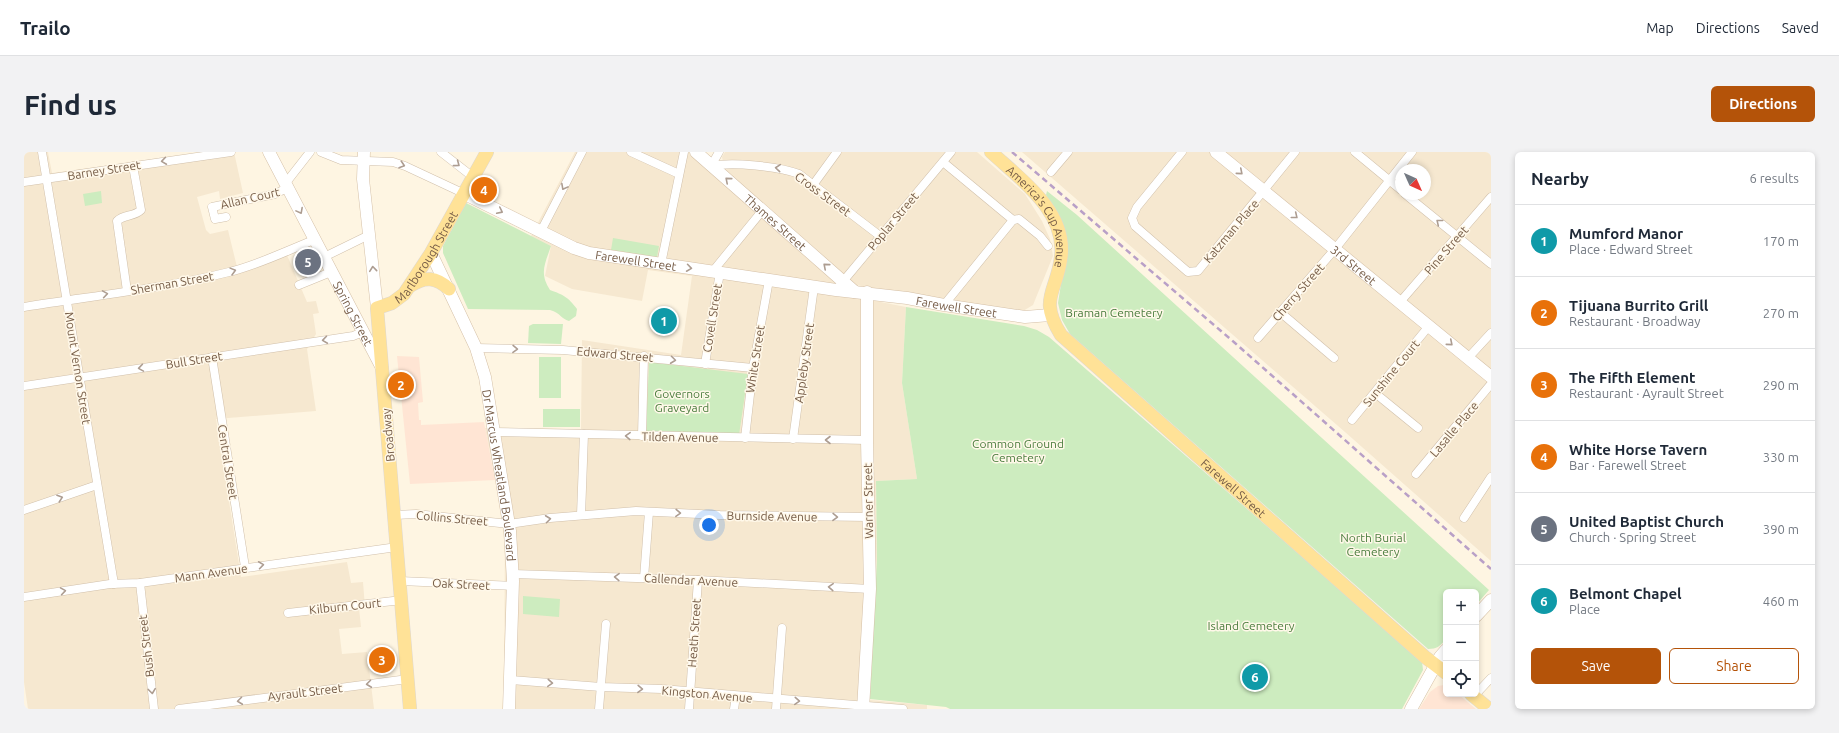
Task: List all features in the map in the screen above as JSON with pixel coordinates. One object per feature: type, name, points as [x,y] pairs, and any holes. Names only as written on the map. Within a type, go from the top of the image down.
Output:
[{"type":"main road","name":"Marlborough Street","points":[[377,308],[395,301],[407,288],[431,253],[487,152]]},
{"type":"main road","name":"America's Cup Avenue","points":[[991,152],[1037,194],[1049,210],[1058,231],[1061,256],[1049,300],[1050,315]]},
{"type":"main road","points":[[407,288],[417,281],[429,278],[443,283],[449,289]]},
{"type":"main road","name":"Broadway","points":[[377,308],[397,547],[405,581],[402,600],[410,709]]},
{"type":"main road","name":"Farewell Street","points":[[1050,315],[1058,330],[1066,340],[1441,669]]},
{"type":"main road","points":[[1477,697],[1489,709]]},
{"type":"street","name":"Mount Vernon Street","points":[[42,152],[114,584]]},
{"type":"street","name":"Barney Street","points":[[24,182],[230,152]]},
{"type":"street","name":"Spring Street","points":[[269,152],[382,368]]},
{"type":"street","points":[[286,186],[310,152]]},
{"type":"street","name":"Farewell Street","points":[[321,152],[341,160],[364,157],[393,162],[405,166],[589,253],[814,287],[840,286],[861,292],[907,298],[1025,318],[1050,315]]},
{"type":"street","points":[[441,152],[473,177]]},
{"type":"street","points":[[541,231],[582,152]]},
{"type":"street","points":[[631,152],[679,174]]},
{"type":"street","points":[[661,264],[684,152]]},
{"type":"street","name":"Thames Street","points":[[696,152],[762,210],[840,286]]},
{"type":"street","points":[[711,166],[719,152]]},
{"type":"street","points":[[813,185],[837,152]]},
{"type":"street","name":"Poplar Street","points":[[840,286],[880,236],[952,152]]},
{"type":"street","name":"Katzman Place","points":[[1182,152],[1137,207],[1132,218],[1135,226],[1188,272],[1198,271],[1264,192],[1295,152]]},
{"type":"street","name":"3rd Street","points":[[1216,152],[1491,377]]},
{"type":"street","points":[[1355,152],[1395,185]]},
{"type":"street","name":"Cherry Street","points":[[1258,338],[1335,249],[1388,180],[1412,152]]},
{"type":"street","points":[[1051,172],[1063,154]]},
{"type":"street","name":"Broadway","points":[[364,157],[363,179],[377,308]]},
{"type":"street","points":[[943,162],[1013,220]]},
{"type":"street","name":"Cross Street","points":[[711,166],[722,163],[786,169],[799,174],[880,236]]},
{"type":"street","points":[[127,291],[117,221],[121,217],[137,214],[141,210],[133,166]]},
{"type":"street","name":"Allan Court","points":[[226,217],[215,220],[212,207],[275,194],[286,186]]},
{"type":"street","name":"Pine Street","points":[[1400,302],[1491,197]]},
{"type":"street","points":[[1413,200],[1491,264]]},
{"type":"street","points":[[716,272],[762,210]]},
{"type":"street","points":[[944,305],[1013,220],[1019,219],[1040,236],[1048,246]]},
{"type":"street","points":[[324,257],[369,235]]},
{"type":"street","name":"Sherman Street","points":[[24,307],[177,283],[229,272],[252,265],[314,240]]},
{"type":"street","name":"Dr Marcus Wheatland Boulevard","points":[[431,253],[476,348],[485,377],[509,524],[513,574],[509,709]]},
{"type":"street","points":[[299,285],[331,272]]},
{"type":"street","name":"Covell Street","points":[[705,364],[716,272]]},
{"type":"street","name":"White Street","points":[[744,438],[753,368],[769,280]]},
{"type":"street","name":"Appleby Street","points":[[793,440],[814,287]]},
{"type":"street","name":"Warner Street","points":[[861,292],[867,440],[870,589],[864,707]]},
{"type":"street","points":[[1280,312],[1334,358]]},
{"type":"street","name":"Sunshine Court","points":[[1352,420],[1429,326]]},
{"type":"street","name":"Bull Street","points":[[24,386],[353,336],[362,332]]},
{"type":"street","points":[[1468,358],[1491,333]]},
{"type":"street","name":"Edward Street","points":[[476,348],[563,350],[644,356],[705,364],[753,368]]},
{"type":"street","points":[[642,436],[644,356]]},
{"type":"street","name":"Central Street","points":[[212,357],[244,568]]},
{"type":"street","name":"Lasalle Place","points":[[1416,474],[1491,384]]},
{"type":"street","points":[[1375,392],[1418,428]]},
{"type":"street","name":"Tilden Avenue","points":[[494,432],[793,440],[867,440]]},
{"type":"street","points":[[581,515],[584,434]]},
{"type":"street","points":[[1464,518],[1491,477]]},
{"type":"street","points":[[24,510],[97,485]]},
{"type":"street","name":"Burnside Avenue","points":[[509,524],[581,515],[636,511],[720,515],[868,517]]},
{"type":"street","points":[[644,578],[649,512]]},
{"type":"street","name":"Collins Street","points":[[395,515],[416,514],[509,524]]},
{"type":"street","name":"Mann Avenue","points":[[24,597],[114,584],[140,583],[397,547]]},
{"type":"street","name":"Callendar Avenue","points":[[513,574],[698,580],[870,589]]},
{"type":"street","name":"Heath Street","points":[[689,709],[698,580]]},
{"type":"street","name":"Oak Street","points":[[405,581],[513,586]]},
{"type":"street","name":"Bush Street","points":[[140,583],[154,709]]},
{"type":"street","name":"Kilburn Court","points":[[288,612],[402,600]]},
{"type":"street","points":[[1479,613],[1491,600]]},
{"type":"street","points":[[599,709],[606,624]]},
{"type":"street","points":[[776,709],[782,628]]},
{"type":"street","points":[[1411,709],[1441,669]]},
{"type":"street","points":[[1479,689],[1491,678]]},
{"type":"street","name":"Ayrault Street","points":[[179,709],[408,679]]},
{"type":"street","name":"Kingston Avenue","points":[[511,680],[690,692],[903,709]]},
{"type":"street","points":[[734,709],[736,696]]},
{"type":"shaded area","points":[[24,152],[48,152],[52,173],[206,152],[234,152],[243,193],[220,199],[219,191],[197,197],[206,230],[210,234],[228,230],[237,267],[284,248],[307,302],[316,301],[319,313],[313,314],[316,334],[307,349],[316,411],[216,419],[241,577],[347,562],[351,583],[363,582],[365,607],[359,608],[361,627],[339,629],[342,654],[367,652],[374,709],[28,709],[24,682]]},
{"type":"shaded area","points":[[575,152],[688,152],[855,297],[906,307],[902,383],[917,479],[876,481],[877,559],[870,700],[927,705],[927,709],[504,709],[505,526],[485,428],[581,429],[582,340],[681,355],[692,276],[648,270],[642,301],[572,289],[545,276],[551,246],[531,236]]},
{"type":"shaded area","points":[[725,152],[977,152],[1025,194],[1042,221],[1050,239],[1053,256],[1033,305],[1023,311],[855,285],[725,171],[722,157]]},
{"type":"shaded area","points":[[1022,152],[1491,152],[1491,561],[1345,432]]},
{"type":"shaded area","points":[[397,356],[419,357],[423,402],[418,403],[419,420],[421,420],[421,425],[484,422],[495,480],[410,484]]},
{"type":"shaded area","points":[[1443,685],[1443,697],[1462,697],[1476,709],[1419,709],[1430,692],[1438,686]]},
{"type":"green space","points":[[101,191],[102,203],[85,206],[83,194]]},
{"type":"green space","name":"Braman Cemetery","points":[[1047,191],[1077,215],[1489,590],[1479,602],[1479,589],[1443,589],[1443,642],[1440,645],[1436,648],[1428,649],[1070,334],[1062,320],[1058,303],[1061,284],[1061,219],[1046,195]]},
{"type":"green space","points":[[466,203],[551,246],[544,268],[547,284],[550,290],[559,293],[574,305],[577,309],[576,316],[569,321],[550,310],[468,309],[443,253],[443,246]]},
{"type":"green space","points":[[613,238],[659,246],[657,257],[611,250]]},
{"type":"green space","points":[[906,307],[1024,326],[1037,330],[1049,337],[1422,661],[1423,670],[1402,709],[950,709],[946,707],[870,699],[877,559],[876,481],[917,479],[902,383]]},
{"type":"green space","points":[[533,324],[563,324],[561,344],[528,343],[529,326]]},
{"type":"green space","points":[[539,357],[561,357],[561,398],[539,398]]},
{"type":"green space","name":"Governors Graveyard","points":[[649,362],[748,374],[739,435],[646,433]]},
{"type":"green space","points":[[543,409],[580,409],[580,427],[543,427]]},
{"type":"green space","points":[[523,596],[560,599],[559,617],[523,614]]},
{"type":"railway","points":[[1012,152],[1235,343],[1491,569]]},
{"type":"place","name":"White Horse Tavern","points":[[484,190]]},
{"type":"place","name":"United Baptist Church","points":[[308,262]]},
{"type":"place","name":"Mumford Manor","points":[[664,321]]},
{"type":"place","name":"Tijuana Burrito Grill","points":[[401,385]]},
{"type":"place","name":"The Fifth Element","points":[[382,660]]},
{"type":"place","name":"Belmont Chapel","points":[[1255,677]]},
{"type":"park label","name":"Common Ground Cemetery","points":[[1018,450]]},
{"type":"park label","name":"North Burial Cemetery","points":[[1373,544]]},
{"type":"park label","name":"Island Cemetery","points":[[1251,625]]}]
